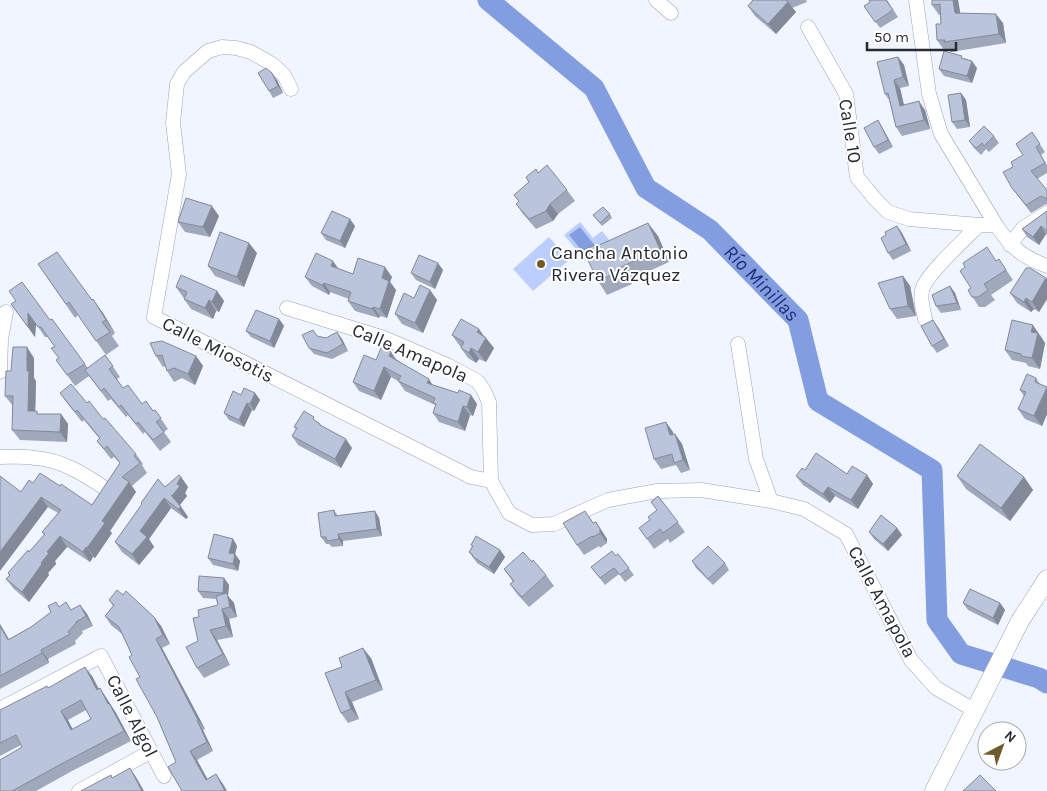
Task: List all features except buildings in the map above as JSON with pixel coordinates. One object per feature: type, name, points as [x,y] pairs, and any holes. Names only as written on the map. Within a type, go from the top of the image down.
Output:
[{"type":"street","points":[[656,0],[671,13]]},
{"type":"street","points":[[916,0],[929,94],[941,134],[1010,245],[1030,260],[1047,266]]},
{"type":"street","name":"Calle 10","points":[[808,27],[846,94],[857,177],[875,199],[888,212],[909,219],[996,225]]},
{"type":"street","name":"Calle Miosotis","points":[[291,88],[284,75],[272,64],[251,52],[236,48],[222,47],[208,51],[184,72],[177,84],[173,122],[179,174],[154,318],[471,477],[491,481]]},
{"type":"street","points":[[1010,245],[1023,228],[1047,213]]},
{"type":"street","points":[[925,319],[922,288],[930,276],[979,225]]},
{"type":"street","name":"Calle Amapola","points":[[287,308],[384,338],[449,366],[477,381],[484,389],[489,402],[491,481],[509,513],[532,525],[554,524],[608,500],[657,491],[701,490],[771,501],[804,509],[846,534],[911,660],[936,688],[974,710]]},
{"type":"street","points":[[0,372],[1,340],[6,312]]},
{"type":"street","points":[[738,344],[756,459],[771,501]]},
{"type":"street","points":[[0,457],[34,458],[57,463],[75,469],[106,489]]},
{"type":"street","points":[[934,791],[1024,613],[1047,580]]},
{"type":"street","name":"Calle Algol","points":[[0,708],[101,656],[164,776]]},
{"type":"street","points":[[78,791],[150,752]]},
{"type":"shaded area","points":[[580,222],[593,238],[602,231],[610,241],[586,261],[564,235]]},
{"type":"shaded area","points":[[580,227],[596,247],[586,256],[569,235]]},
{"type":"shaded area","name":"Cancha Antonio Rivera Vázquez","points":[[549,237],[569,260],[533,291],[513,269]]},
{"type":"waterway","name":"Río Minillas","points":[[488,0],[594,88],[646,188],[710,230],[798,320],[818,401],[932,470],[937,620],[961,654],[1039,678],[1047,683]]},
{"type":"place","name":"Cancha Antonio Rivera Vázquez","points":[[541,264]]}]
